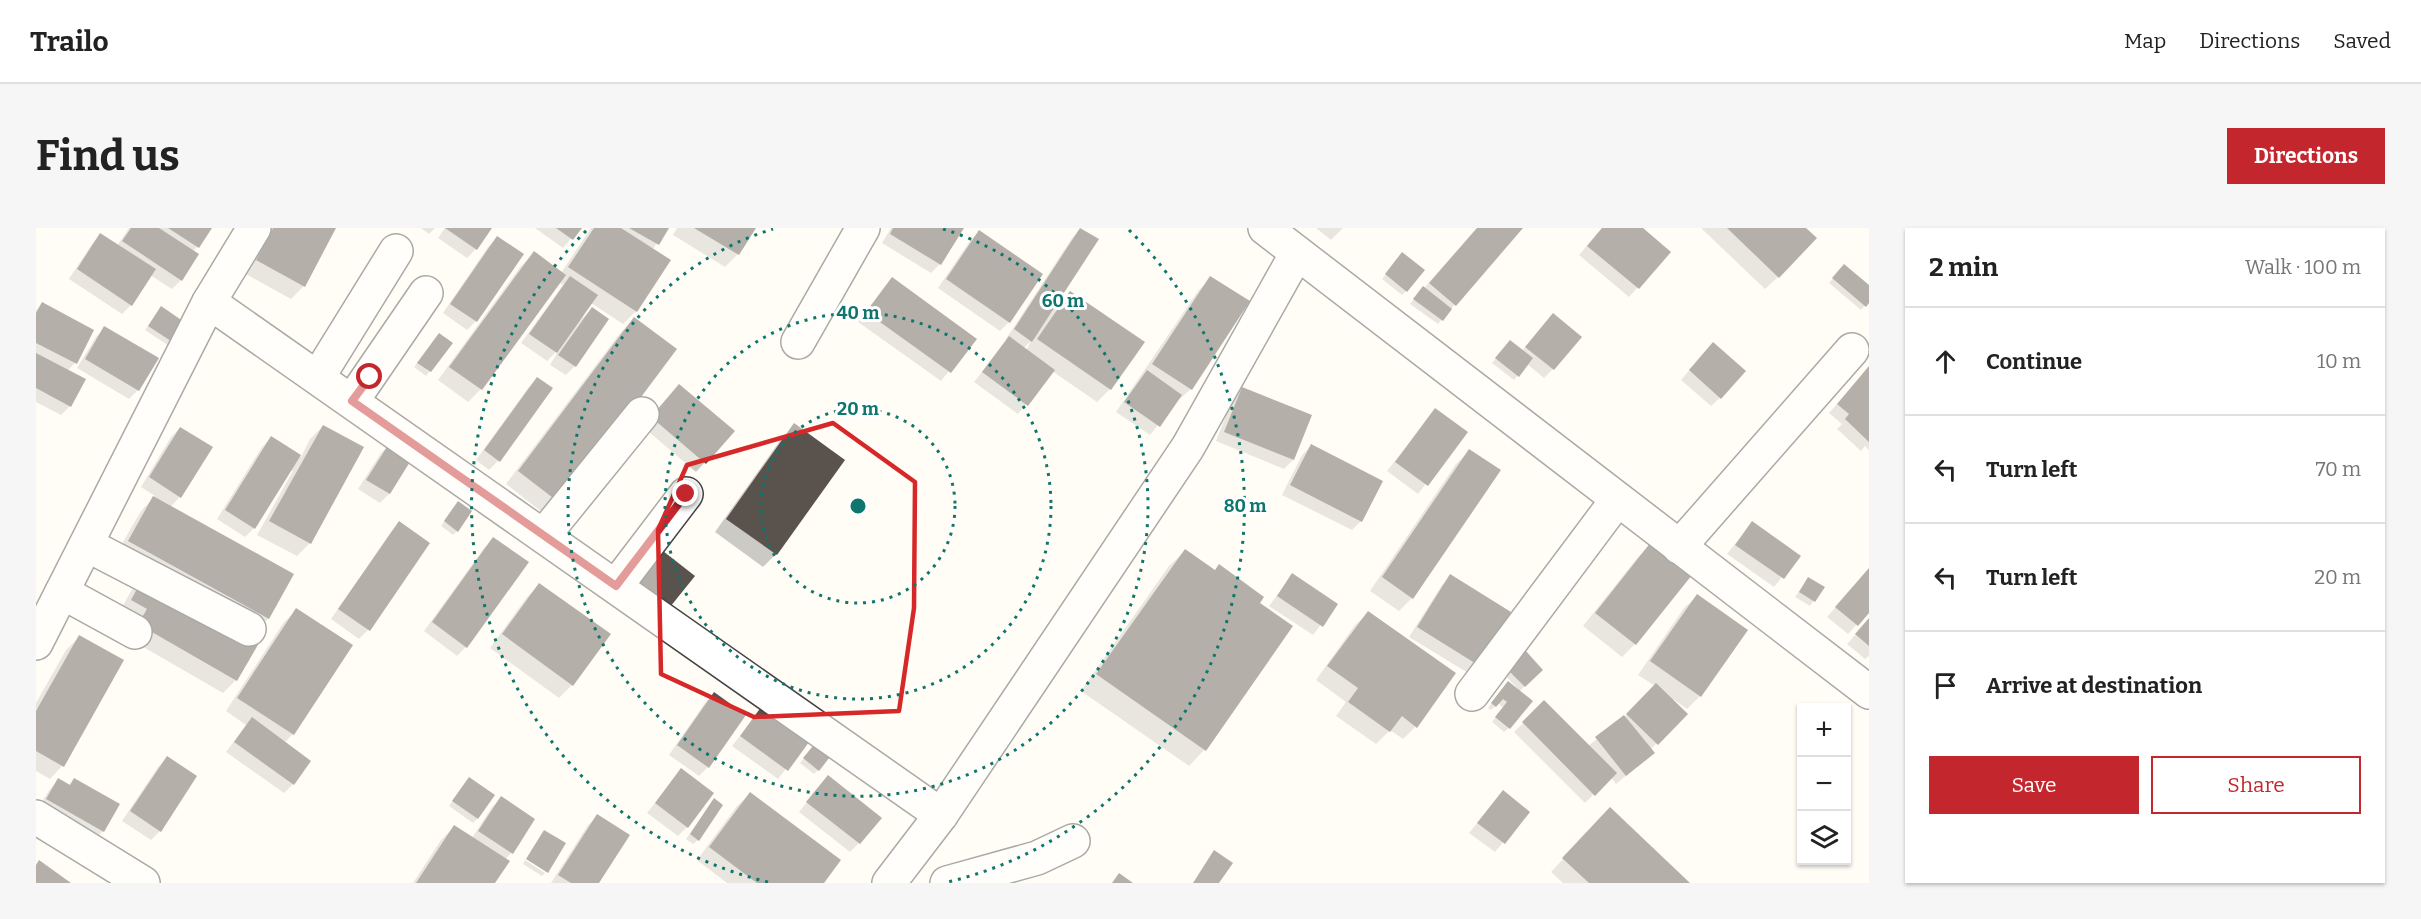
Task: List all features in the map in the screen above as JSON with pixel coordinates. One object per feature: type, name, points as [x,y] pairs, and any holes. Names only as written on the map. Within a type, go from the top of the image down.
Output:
[{"type":"street","points":[[36,643],[209,302],[254,228]]},
{"type":"street","points":[[798,342],[863,228]]},
{"type":"street","points":[[1265,228],[1869,692]]},
{"type":"street","points":[[318,377],[396,251]]},
{"type":"street","points":[[889,883],[941,815],[1188,447],[1297,253]]},
{"type":"street","points":[[352,401],[426,293]]},
{"type":"street","points":[[209,302],[941,815]]},
{"type":"street","points":[[1679,547],[1852,350]]},
{"type":"street","points":[[544,535],[642,414]]},
{"type":"street","points":[[616,586],[686,494]]},
{"type":"street","points":[[1472,694],[1617,500]]},
{"type":"street","points":[[84,549],[97,550],[249,629]]},
{"type":"street","points":[[62,592],[135,632]]},
{"type":"street","points":[[36,817],[143,883]]},
{"type":"street","points":[[947,883],[1037,858],[1073,842]]},
{"type":"highlighted area","points":[[833,423],[915,482],[914,608],[899,711],[754,717],[661,674],[658,530],[687,465]]},
{"type":"building","points":[[131,228],[159,228],[199,254],[182,281],[122,241]]},
{"type":"building","points":[[168,228],[212,228],[199,248]]},
{"type":"building","points":[[273,228],[336,228],[305,287],[256,260]]},
{"type":"building","points":[[445,228],[492,228],[477,250]]},
{"type":"building","points":[[556,228],[582,228],[573,240]]},
{"type":"building","points":[[594,228],[621,228],[671,260],[637,312],[568,267]]},
{"type":"building","points":[[629,228],[669,228],[659,245]]},
{"type":"building","points":[[694,228],[756,228],[739,255]]},
{"type":"building","points":[[893,228],[964,228],[941,265],[890,234]]},
{"type":"building","points":[[1080,228],[1099,239],[1032,342],[1014,329]]},
{"type":"building","points":[[1477,228],[1523,228],[1456,306],[1429,283]]},
{"type":"building","points":[[1602,228],[1643,228],[1671,252],[1639,289],[1587,246]]},
{"type":"building","points":[[1727,228],[1806,228],[1817,238],[1779,278]]},
{"type":"building","points":[[979,230],[1043,274],[1010,323],[946,279]]},
{"type":"building","points":[[100,233],[156,269],[132,306],[77,269]]},
{"type":"building","points":[[497,236],[524,254],[477,322],[450,304]]},
{"type":"building","points":[[534,251],[566,275],[482,390],[449,367]]},
{"type":"building","points":[[1402,252],[1425,270],[1407,292],[1385,274]]},
{"type":"building","points":[[1844,264],[1869,285],[1869,303],[1866,307],[1832,278]]},
{"type":"building","points":[[570,276],[598,295],[557,353],[529,334]]},
{"type":"building","points":[[1210,276],[1250,301],[1192,390],[1152,364]]},
{"type":"building","points":[[892,277],[977,339],[951,373],[866,312]]},
{"type":"building","points":[[1423,286],[1452,309],[1443,321],[1413,299]]},
{"type":"building","points":[[1070,291],[1145,342],[1111,390],[1037,339]]},
{"type":"building","points":[[42,302],[94,330],[77,364],[36,343],[36,313]]},
{"type":"building","points":[[161,306],[190,326],[177,345],[148,326]]},
{"type":"building","points":[[592,307],[609,319],[576,367],[558,355]]},
{"type":"building","points":[[1553,313],[1582,337],[1554,370],[1525,347]]},
{"type":"building","points":[[634,317],[677,349],[561,504],[518,471]]},
{"type":"building","points":[[104,326],[159,358],[139,391],[85,359]]},
{"type":"building","points":[[439,333],[453,343],[431,372],[417,363]]},
{"type":"building","points":[[1009,336],[1055,370],[1028,406],[982,372]]},
{"type":"building","points":[[1510,340],[1533,358],[1519,377],[1495,358]]},
{"type":"building","points":[[1713,342],[1746,371],[1721,399],[1689,370]]},
{"type":"building","points":[[36,353],[86,379],[71,407],[36,388]]},
{"type":"building","points":[[1869,366],[1869,442],[1845,419],[1849,414],[1837,404]]},
{"type":"building","points":[[1147,370],[1182,395],[1160,427],[1124,402]]},
{"type":"building","points":[[537,377],[553,388],[500,462],[484,450]]},
{"type":"building","points":[[679,384],[735,431],[706,464],[651,417]]},
{"type":"building","points":[[1242,387],[1312,415],[1294,460],[1224,432]]},
{"type":"building","points":[[1435,408],[1468,432],[1428,486],[1395,462]]},
{"type":"building","points":[[794,423],[845,460],[777,555],[726,519]]},
{"type":"building","points":[[323,425],[364,447],[311,544],[269,521]]},
{"type":"building","points":[[180,427],[213,447],[181,498],[149,477]]},
{"type":"building","points":[[271,436],[301,455],[255,529],[225,510]]},
{"type":"building","points":[[390,442],[413,457],[390,494],[366,480]]},
{"type":"building","points":[[1311,444],[1383,481],[1362,522],[1290,485]]},
{"type":"building","points":[[1469,449],[1501,470],[1413,599],[1382,577]]},
{"type":"building","points":[[153,496],[294,574],[269,619],[128,541]]},
{"type":"building","points":[[458,501],[472,511],[458,532],[444,521]]},
{"type":"building","points":[[399,521],[430,543],[370,631],[338,609]]},
{"type":"building","points":[[1752,521],[1801,556],[1784,579],[1735,545]]},
{"type":"building","points":[[493,537],[529,562],[467,648],[432,622]]},
{"type":"building","points":[[1651,542],[1692,575],[1636,645],[1595,613]]},
{"type":"building","points":[[1185,549],[1215,570],[1219,564],[1264,597],[1260,603],[1293,626],[1206,751],[1096,674]]},
{"type":"building","points":[[663,551],[695,576],[666,612],[634,587]]},
{"type":"building","points":[[1869,568],[1869,613],[1858,626],[1835,607]]},
{"type":"building","points":[[1292,573],[1338,604],[1323,627],[1277,596]]},
{"type":"building","points":[[1450,574],[1511,612],[1478,665],[1417,627]]},
{"type":"building","points":[[144,576],[259,643],[237,681],[138,624],[147,609],[131,600]]},
{"type":"building","points":[[1808,577],[1825,587],[1815,602],[1799,592]]},
{"type":"building","points":[[539,583],[611,634],[573,686],[502,634]]},
{"type":"building","points":[[1697,594],[1748,630],[1701,697],[1650,661]]},
{"type":"building","points":[[296,608],[353,645],[294,735],[237,698]]},
{"type":"building","points":[[1368,611],[1456,673],[1417,728],[1402,716],[1390,732],[1348,702],[1358,688],[1327,666]]},
{"type":"building","points":[[1869,618],[1869,646],[1855,634]]},
{"type":"building","points":[[79,635],[124,660],[64,767],[36,751],[36,711]]},
{"type":"building","points":[[1525,650],[1543,670],[1525,687],[1506,668]]},
{"type":"building","points":[[1508,681],[1533,701],[1510,729],[1495,717],[1507,702],[1503,699],[1496,707],[1491,703]]},
{"type":"building","points":[[1656,683],[1688,714],[1658,745],[1626,714]]},
{"type":"building","points":[[714,692],[746,715],[709,768],[677,745]]},
{"type":"building","points":[[1544,700],[1617,773],[1595,796],[1522,722]]},
{"type":"building","points":[[764,703],[812,738],[788,771],[740,736]]},
{"type":"building","points":[[1624,715],[1655,753],[1626,776],[1595,737]]},
{"type":"building","points":[[252,717],[311,761],[294,785],[234,742]]},
{"type":"building","points":[[817,741],[833,753],[819,771],[803,758]]},
{"type":"building","points":[[167,756],[197,776],[161,832],[130,811]]},
{"type":"building","points":[[681,768],[714,793],[688,828],[655,803]]},
{"type":"building","points":[[828,775],[882,818],[860,844],[806,802]]},
{"type":"building","points":[[469,777],[495,795],[478,819],[452,801]]},
{"type":"building","points":[[58,778],[70,785],[74,778],[120,804],[104,832],[46,799]]},
{"type":"building","points":[[1503,790],[1530,812],[1505,844],[1477,823]]},
{"type":"building","points":[[750,792],[841,860],[824,883],[757,883],[709,847]]},
{"type":"building","points":[[501,796],[535,819],[513,854],[478,831]]},
{"type":"building","points":[[714,798],[723,805],[699,841],[690,834]]},
{"type":"building","points":[[1610,807],[1690,883],[1589,883],[1562,858]]},
{"type":"building","points":[[597,814],[630,835],[599,883],[571,883],[558,875]]},
{"type":"building","points":[[454,825],[510,861],[495,883],[416,883]]},
{"type":"building","points":[[544,830],[566,843],[548,873],[526,859]]},
{"type":"building","points":[[1214,850],[1233,863],[1219,883],[1193,883]]},
{"type":"building","points":[[39,860],[71,883],[36,883],[36,865]]},
{"type":"building","points":[[1119,873],[1133,883],[1112,883]]},
{"type":"route","points":[[370,377],[352,401],[616,586],[686,494]]}]
